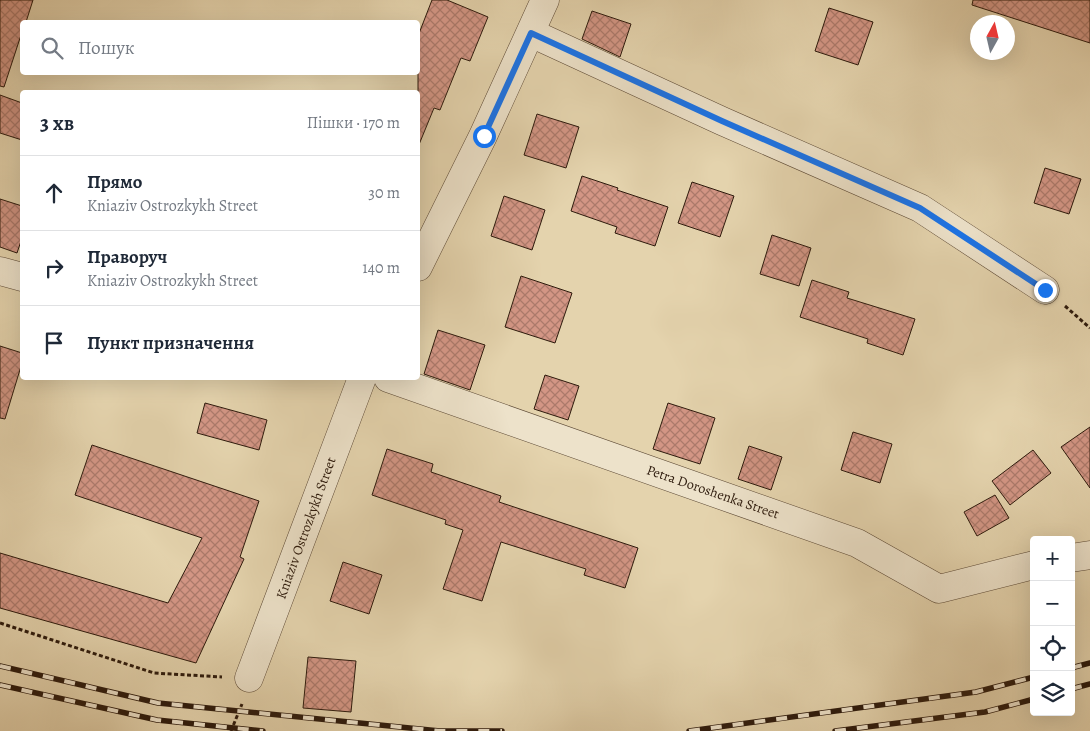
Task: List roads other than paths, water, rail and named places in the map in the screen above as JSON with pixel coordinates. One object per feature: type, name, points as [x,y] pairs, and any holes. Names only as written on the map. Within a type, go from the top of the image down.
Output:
[{"type":"street","points":[[420,263],[484,136],[545,0]]},
{"type":"street","points":[[531,33],[722,121],[920,208],[1045,290]]},
{"type":"street","points":[[0,270],[20,276]]},
{"type":"street","name":"Kniaziv Ostrozkykh Street","points":[[249,678],[361,380]]},
{"type":"street","name":"Petra Doroshenka Street","points":[[394,380],[857,543],[939,589],[1030,566]]},
{"type":"street","points":[[1075,557],[1090,555]]},
{"type":"railway","points":[[1075,667],[1090,663]]},
{"type":"railway","points":[[0,666],[158,703],[440,731],[502,731]]},
{"type":"railway","points":[[689,731],[976,692],[1030,678]]},
{"type":"railway","points":[[1075,688],[1090,684]]},
{"type":"railway","points":[[0,685],[157,720],[263,731]]},
{"type":"railway","points":[[835,731],[985,712],[1030,700]]}]
